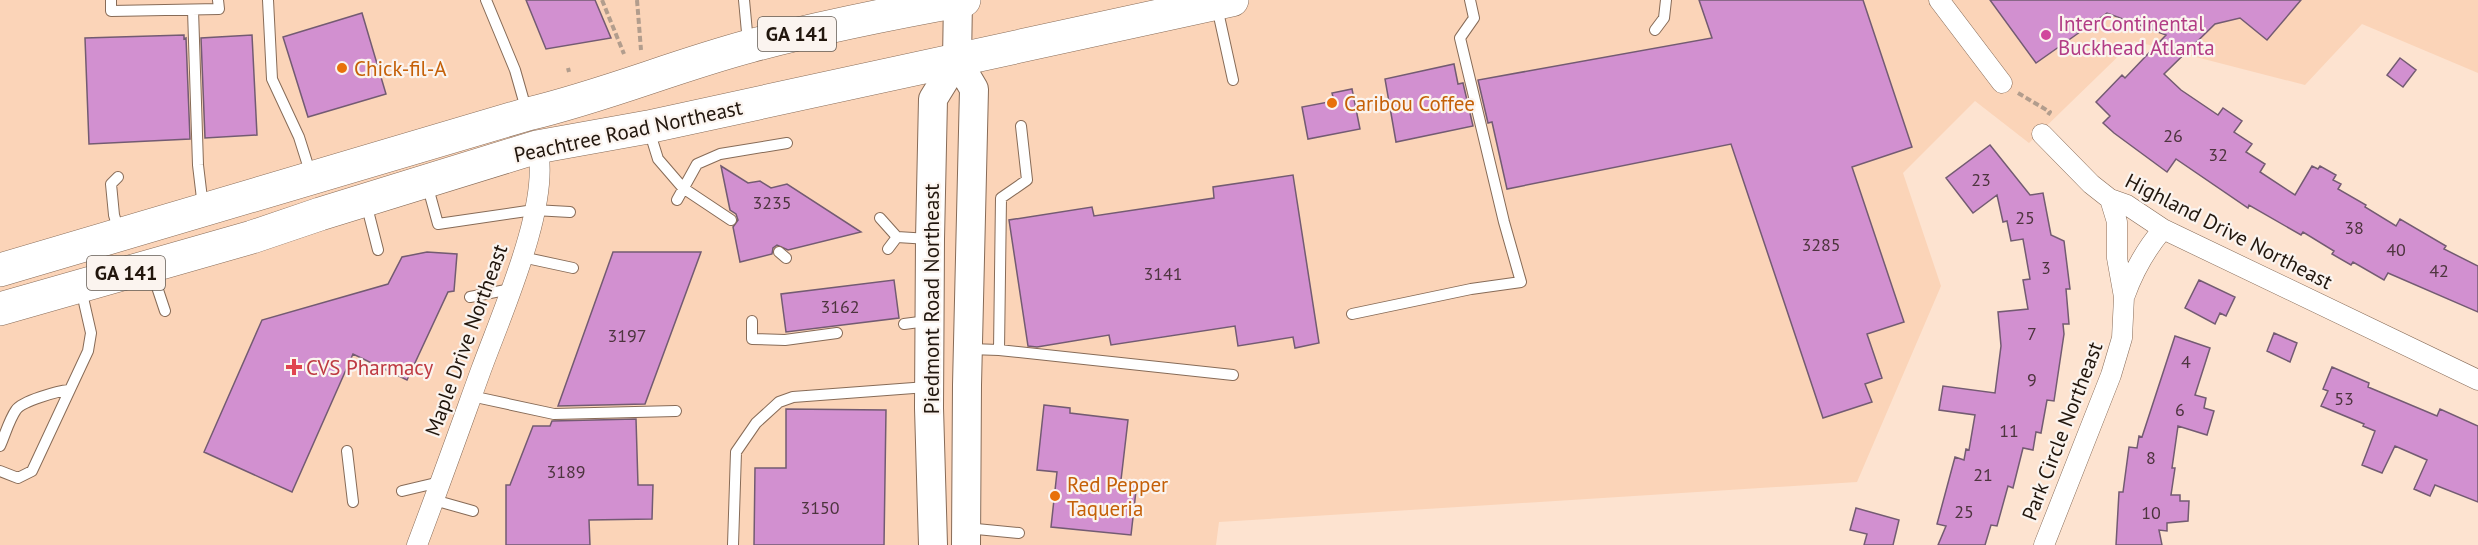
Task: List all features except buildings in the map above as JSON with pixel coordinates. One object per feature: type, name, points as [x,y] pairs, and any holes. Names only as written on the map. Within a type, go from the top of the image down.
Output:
[{"type":"highway","name":"Peachtree Road Northeast","points":[[0,309],[252,237],[426,181],[533,131],[573,103],[748,46],[859,19],[960,0]]},
{"type":"highway","name":"Peachtree Road Northeast","points":[[0,270],[312,178],[533,131],[648,127],[1224,2]]},
{"type":"main road","points":[[957,60],[960,0]]},
{"type":"main road","name":"Piedmont Road Northeast","points":[[933,545],[930,387],[917,322],[930,239],[933,99],[957,60],[974,89],[966,537]]},
{"type":"street","points":[[1940,0],[2002,83]]},
{"type":"street","name":"Maple Drive Northeast","points":[[417,545],[522,257],[540,185],[540,159],[533,131]]},
{"type":"street","name":"Highland Drive Northeast","points":[[2042,134],[2091,184],[2110,199],[2127,206],[2163,229],[2478,380]]},
{"type":"street","name":"Park Circle Northeast","points":[[2044,545],[2111,375],[2122,338],[2124,297],[2117,258],[2117,222],[2110,199]]},
{"type":"street","name":"Park Circle Northeast","points":[[2124,297],[2132,274],[2149,246],[2163,229]]},
{"type":"street","points":[[2059,545],[2073,475]]},
{"type":"lane","points":[[111,0],[111,11],[160,5],[193,10],[219,9],[218,0]]},
{"type":"lane","points":[[268,0],[272,80],[299,137],[312,178]]},
{"type":"lane","points":[[486,0],[515,70],[533,131]]},
{"type":"lane","points":[[744,0],[748,46]]},
{"type":"lane","points":[[1352,314],[1471,289],[1521,282],[1504,222],[1460,38],[1474,18],[1470,0]]},
{"type":"lane","points":[[1655,30],[1664,18],[1666,0]]},
{"type":"lane","points":[[1224,2],[1233,80]]},
{"type":"lane","points":[[193,10],[198,165],[203,210]]},
{"type":"lane","points":[[999,350],[1001,198],[1027,180],[1022,126]]},
{"type":"lane","points":[[648,127],[658,159],[683,188],[731,220]]},
{"type":"lane","points":[[677,200],[697,164],[730,152],[787,143]]},
{"type":"lane","points":[[118,177],[111,184],[114,215],[120,235]]},
{"type":"lane","points":[[426,181],[438,224],[534,210],[570,212]]},
{"type":"lane","points":[[365,200],[378,250]]},
{"type":"lane","points":[[880,218],[897,237],[930,239]]},
{"type":"lane","points":[[888,249],[897,237]]},
{"type":"lane","points":[[522,257],[573,268]]},
{"type":"lane","points":[[150,266],[165,311]]},
{"type":"lane","points":[[0,471],[18,478],[32,471],[88,351],[91,333],[80,286]]},
{"type":"lane","points":[[470,297],[511,289]]},
{"type":"lane","points":[[752,321],[752,339],[785,340],[837,333]]},
{"type":"lane","points":[[968,349],[999,350],[1233,375]]},
{"type":"lane","points":[[733,545],[736,452],[756,423],[779,402],[793,397],[930,387]]},
{"type":"lane","points":[[0,446],[16,410],[60,391],[69,390]]},
{"type":"lane","points":[[471,396],[554,414],[676,411]]},
{"type":"lane","points":[[347,451],[353,502]]},
{"type":"lane","points":[[402,491],[437,491],[473,511]]},
{"type":"lane","points":[[966,537],[1019,533]]},
{"type":"path","points":[[602,0],[624,54]]},
{"type":"path","points":[[637,0],[641,50]]},
{"type":"path","points":[[2002,83],[2050,112],[2042,134]]},
{"type":"shaded area","points":[[0,0],[2478,0],[2478,73],[2362,24],[2305,85],[2134,41],[2029,143],[1975,101],[1903,173],[1941,286],[1857,482],[1219,522],[1216,545],[0,545]]},
{"type":"place","name":"InterContinental Buckhead Atlanta","points":[[2046,35]]},
{"type":"place","name":"Chick-fil-A","points":[[342,68]]},
{"type":"place","name":"Caribou Coffee","points":[[1332,103]]},
{"type":"place","name":"CVS Pharmacy","points":[[294,367]]},
{"type":"place","name":"Red Pepper Taqueria","points":[[1055,496]]}]
